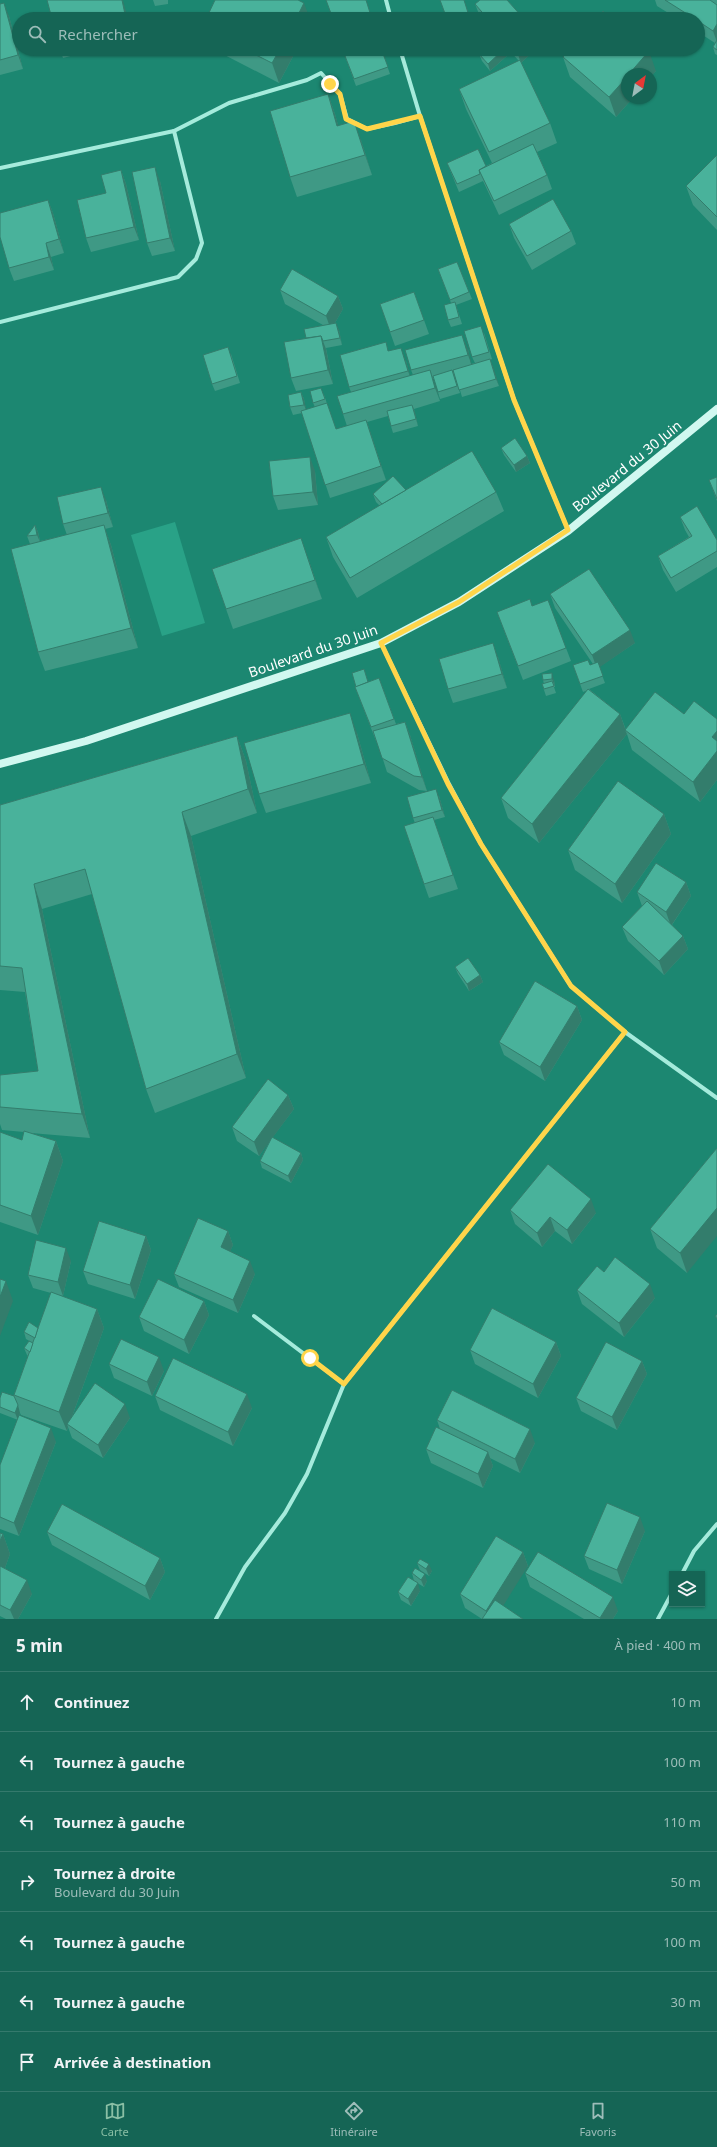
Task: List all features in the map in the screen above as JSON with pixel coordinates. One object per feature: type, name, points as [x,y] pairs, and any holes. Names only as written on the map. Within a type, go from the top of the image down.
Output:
[{"type":"street","points":[[386,0],[390,12]]},
{"type":"street","points":[[402,56],[420,116],[514,400],[568,530]]},
{"type":"street","points":[[0,168],[174,131],[229,103],[306,80],[321,73],[340,94],[346,119],[367,129],[420,116]]},
{"type":"street","points":[[0,322],[178,277],[196,260],[202,243],[174,131]]},
{"type":"street","name":"Boulevard du 30 Juin","points":[[0,764],[86,741],[381,643],[459,602],[568,530],[717,410]]},
{"type":"street","points":[[381,643],[448,784],[481,844],[571,986],[625,1032],[717,1098]]},
{"type":"street","points":[[216,1619],[245,1567],[285,1513],[307,1474],[344,1384],[625,1032]]},
{"type":"street","points":[[254,1316],[344,1384]]},
{"type":"street","points":[[684,1571],[694,1552],[717,1524]]},
{"type":"street","points":[[658,1619],[669,1599]]},
{"type":"green space","points":[[175,522],[205,623],[162,636],[131,535]]},
{"type":"building","points":[[47,0],[122,0],[125,12],[50,12]]},
{"type":"building","points":[[215,0],[298,0],[304,3],[300,12],[209,12]]},
{"type":"building","points":[[326,0],[366,0],[370,12],[330,12]]},
{"type":"building","points":[[440,0],[464,0],[468,12],[444,12]]},
{"type":"building","points":[[480,0],[507,0],[518,12],[482,12],[475,4]]},
{"type":"building","points":[[665,0],[710,0],[717,5],[717,24],[713,31],[705,26],[705,12],[684,12]]},
{"type":"building","points":[[4,3],[12,33],[12,56],[14,56],[0,60],[0,4]]},
{"type":"building","points":[[717,40],[717,50],[713,47]]},
{"type":"building","points":[[258,56],[276,56],[272,63]]},
{"type":"building","points":[[345,56],[384,56],[388,67],[354,79]]},
{"type":"building","points":[[481,56],[497,56],[488,64]]},
{"type":"building","points":[[564,56],[645,56],[634,68],[621,68],[621,84],[609,97],[563,57]]},
{"type":"building","points":[[520,60],[550,123],[489,152],[459,89]]},
{"type":"building","points":[[328,94],[337,126],[354,121],[365,155],[290,177],[270,111]]},
{"type":"building","points":[[533,144],[547,175],[494,201],[479,170]]},
{"type":"building","points":[[478,149],[486,166],[479,170],[480,174],[457,184],[447,163]]},
{"type":"building","points":[[717,155],[717,217],[686,186]]},
{"type":"building","points":[[155,167],[170,238],[147,243],[132,172]]},
{"type":"building","points":[[121,170],[134,227],[86,238],[77,200],[106,193],[101,175]]},
{"type":"building","points":[[553,199],[571,231],[527,256],[509,224]]},
{"type":"building","points":[[48,200],[59,239],[46,243],[49,257],[9,268],[0,237],[0,213]]},
{"type":"building","points":[[457,262],[469,292],[450,300],[438,269]]},
{"type":"building","points":[[292,269],[338,296],[326,316],[280,290]]},
{"type":"building","points":[[414,292],[424,320],[390,332],[380,304]]},
{"type":"building","points":[[455,302],[459,317],[448,320],[444,305]]},
{"type":"building","points":[[336,323],[340,338],[323,341],[321,336],[306,338],[304,329]]},
{"type":"building","points":[[481,326],[489,352],[472,357],[464,331]]},
{"type":"building","points":[[462,335],[468,355],[411,370],[405,350]]},
{"type":"building","points":[[321,336],[328,370],[291,378],[284,342]]},
{"type":"building","points":[[386,342],[388,351],[401,348],[408,371],[349,387],[340,355]]},
{"type":"building","points":[[228,347],[237,376],[212,384],[203,355]]},
{"type":"building","points":[[490,359],[496,379],[459,390],[453,370]]},
{"type":"building","points":[[430,370],[435,388],[343,414],[337,396]]},
{"type":"building","points":[[452,370],[457,386],[438,392],[433,376]]},
{"type":"building","points":[[321,388],[325,399],[313,403],[310,391]]},
{"type":"building","points":[[301,392],[304,405],[290,407],[288,395]]},
{"type":"building","points":[[327,403],[336,429],[366,420],[381,466],[325,485],[301,411]]},
{"type":"building","points":[[412,405],[416,419],[391,426],[387,411]]},
{"type":"building","points":[[515,438],[527,456],[514,465],[501,448]]},
{"type":"building","points":[[472,451],[496,492],[350,578],[326,537]]},
{"type":"building","points":[[310,457],[313,492],[273,496],[269,461]]},
{"type":"building","points":[[393,476],[406,490],[382,504],[373,494]]},
{"type":"building","points":[[717,477],[717,499],[709,480]]},
{"type":"building","points":[[101,487],[108,513],[63,524],[57,497]]},
{"type":"building","points":[[697,506],[717,540],[717,551],[671,578],[658,556],[692,536],[680,517]]},
{"type":"building","points":[[35,525],[37,535],[27,536]]},
{"type":"building","points":[[104,525],[131,628],[38,652],[11,549]]},
{"type":"building","points":[[301,538],[315,580],[226,609],[212,569]]},
{"type":"building","points":[[589,569],[630,630],[592,655],[550,594]]},
{"type":"building","points":[[530,599],[532,606],[548,600],[566,648],[518,666],[497,612]]},
{"type":"building","points":[[493,643],[502,674],[448,689],[439,659]]},
{"type":"building","points":[[588,660],[590,665],[598,662],[603,676],[580,684],[573,665]]},
{"type":"building","points":[[364,669],[368,682],[356,687],[352,673]]},
{"type":"building","points":[[552,673],[552,679],[543,680],[542,674]]},
{"type":"building","points":[[379,678],[394,719],[371,727],[355,687]]},
{"type":"building","points":[[552,681],[554,686],[544,689],[542,684]]},
{"type":"building","points":[[588,689],[620,714],[532,824],[501,798]]},
{"type":"building","points":[[655,692],[684,714],[694,701],[717,719],[717,731],[712,737],[717,741],[717,751],[693,782],[625,730]]},
{"type":"building","points":[[350,713],[364,764],[259,794],[244,743]]},
{"type":"building","points":[[405,722],[422,777],[414,776],[382,758],[373,731]]},
{"type":"building","points":[[237,736],[248,789],[182,812],[237,1054],[146,1089],[85,869],[34,884],[82,1114],[0,1107],[0,1075],[38,1071],[22,968],[0,966],[0,805]]},
{"type":"building","points":[[618,781],[664,814],[615,884],[568,850]]},
{"type":"building","points":[[436,789],[442,810],[413,818],[407,797]]},
{"type":"building","points":[[433,817],[453,875],[424,884],[404,826]]},
{"type":"building","points":[[656,863],[686,882],[666,912],[637,892]]},
{"type":"building","points":[[647,901],[683,936],[659,961],[622,927]]},
{"type":"building","points":[[468,958],[480,975],[467,984],[455,967]]},
{"type":"building","points":[[535,981],[577,1006],[540,1067],[499,1042]]},
{"type":"building","points":[[268,1079],[288,1095],[254,1142],[232,1127]]},
{"type":"building","points":[[24,1131],[56,1141],[31,1216],[0,1205],[0,1132],[22,1140]]},
{"type":"building","points":[[272,1137],[301,1153],[288,1176],[260,1161]]},
{"type":"building","points":[[717,1148],[717,1208],[680,1253],[650,1229]]},
{"type":"building","points":[[548,1164],[591,1199],[567,1230],[550,1217],[537,1233],[510,1210]]},
{"type":"building","points":[[198,1218],[228,1231],[221,1247],[250,1261],[233,1300],[174,1274]]},
{"type":"building","points":[[99,1221],[146,1236],[130,1285],[83,1271]]},
{"type":"building","points":[[36,1240],[66,1248],[58,1282],[28,1275]]},
{"type":"building","points":[[615,1257],[650,1284],[619,1323],[577,1290],[597,1266],[604,1272]]},
{"type":"building","points":[[0,1279],[6,1281],[0,1297]]},
{"type":"building","points":[[158,1279],[204,1301],[184,1340],[139,1317]]},
{"type":"building","points":[[51,1292],[97,1309],[59,1412],[14,1395]]},
{"type":"building","points":[[492,1308],[556,1342],[533,1384],[470,1350]]},
{"type":"building","points":[[29,1322],[38,1328],[35,1338],[24,1332]]},
{"type":"building","points":[[121,1339],[159,1357],[147,1382],[109,1364]]},
{"type":"building","points":[[29,1341],[33,1343],[30,1352],[24,1348]]},
{"type":"building","points":[[606,1342],[642,1361],[612,1417],[576,1398]]},
{"type":"building","points":[[173,1358],[247,1394],[228,1432],[155,1396]]},
{"type":"building","points":[[95,1383],[125,1404],[98,1445],[67,1424]]},
{"type":"building","points":[[452,1390],[530,1429],[515,1459],[437,1420]]},
{"type":"building","points":[[2,1392],[14,1396],[18,1405],[15,1413],[0,1407]]},
{"type":"building","points":[[19,1415],[51,1428],[14,1523],[0,1517],[0,1465]]},
{"type":"building","points":[[436,1427],[488,1452],[478,1474],[426,1449]]},
{"type":"building","points":[[607,1503],[640,1517],[617,1570],[584,1556]]},
{"type":"building","points":[[62,1504],[160,1558],[145,1586],[47,1532]]},
{"type":"building","points":[[0,1533],[3,1534],[0,1541]]},
{"type":"building","points":[[496,1536],[523,1552],[486,1611],[460,1594]]},
{"type":"building","points":[[538,1552],[613,1597],[600,1618],[525,1573]]},
{"type":"building","points":[[420,1559],[429,1564],[426,1569],[417,1563]]},
{"type":"building","points":[[0,1566],[27,1580],[10,1610],[0,1605]]},
{"type":"building","points":[[415,1568],[425,1574],[421,1580],[412,1573]]},
{"type":"building","points":[[408,1577],[418,1583],[408,1599],[398,1592]]},
{"type":"building","points":[[495,1600],[523,1619],[482,1619]]},
{"type":"route","points":[[310,1358],[344,1384],[625,1032],[571,986],[532,922],[481,844],[448,784],[381,643],[459,602],[568,530],[514,400],[420,116],[367,129],[346,119],[340,94],[330,84]]}]
